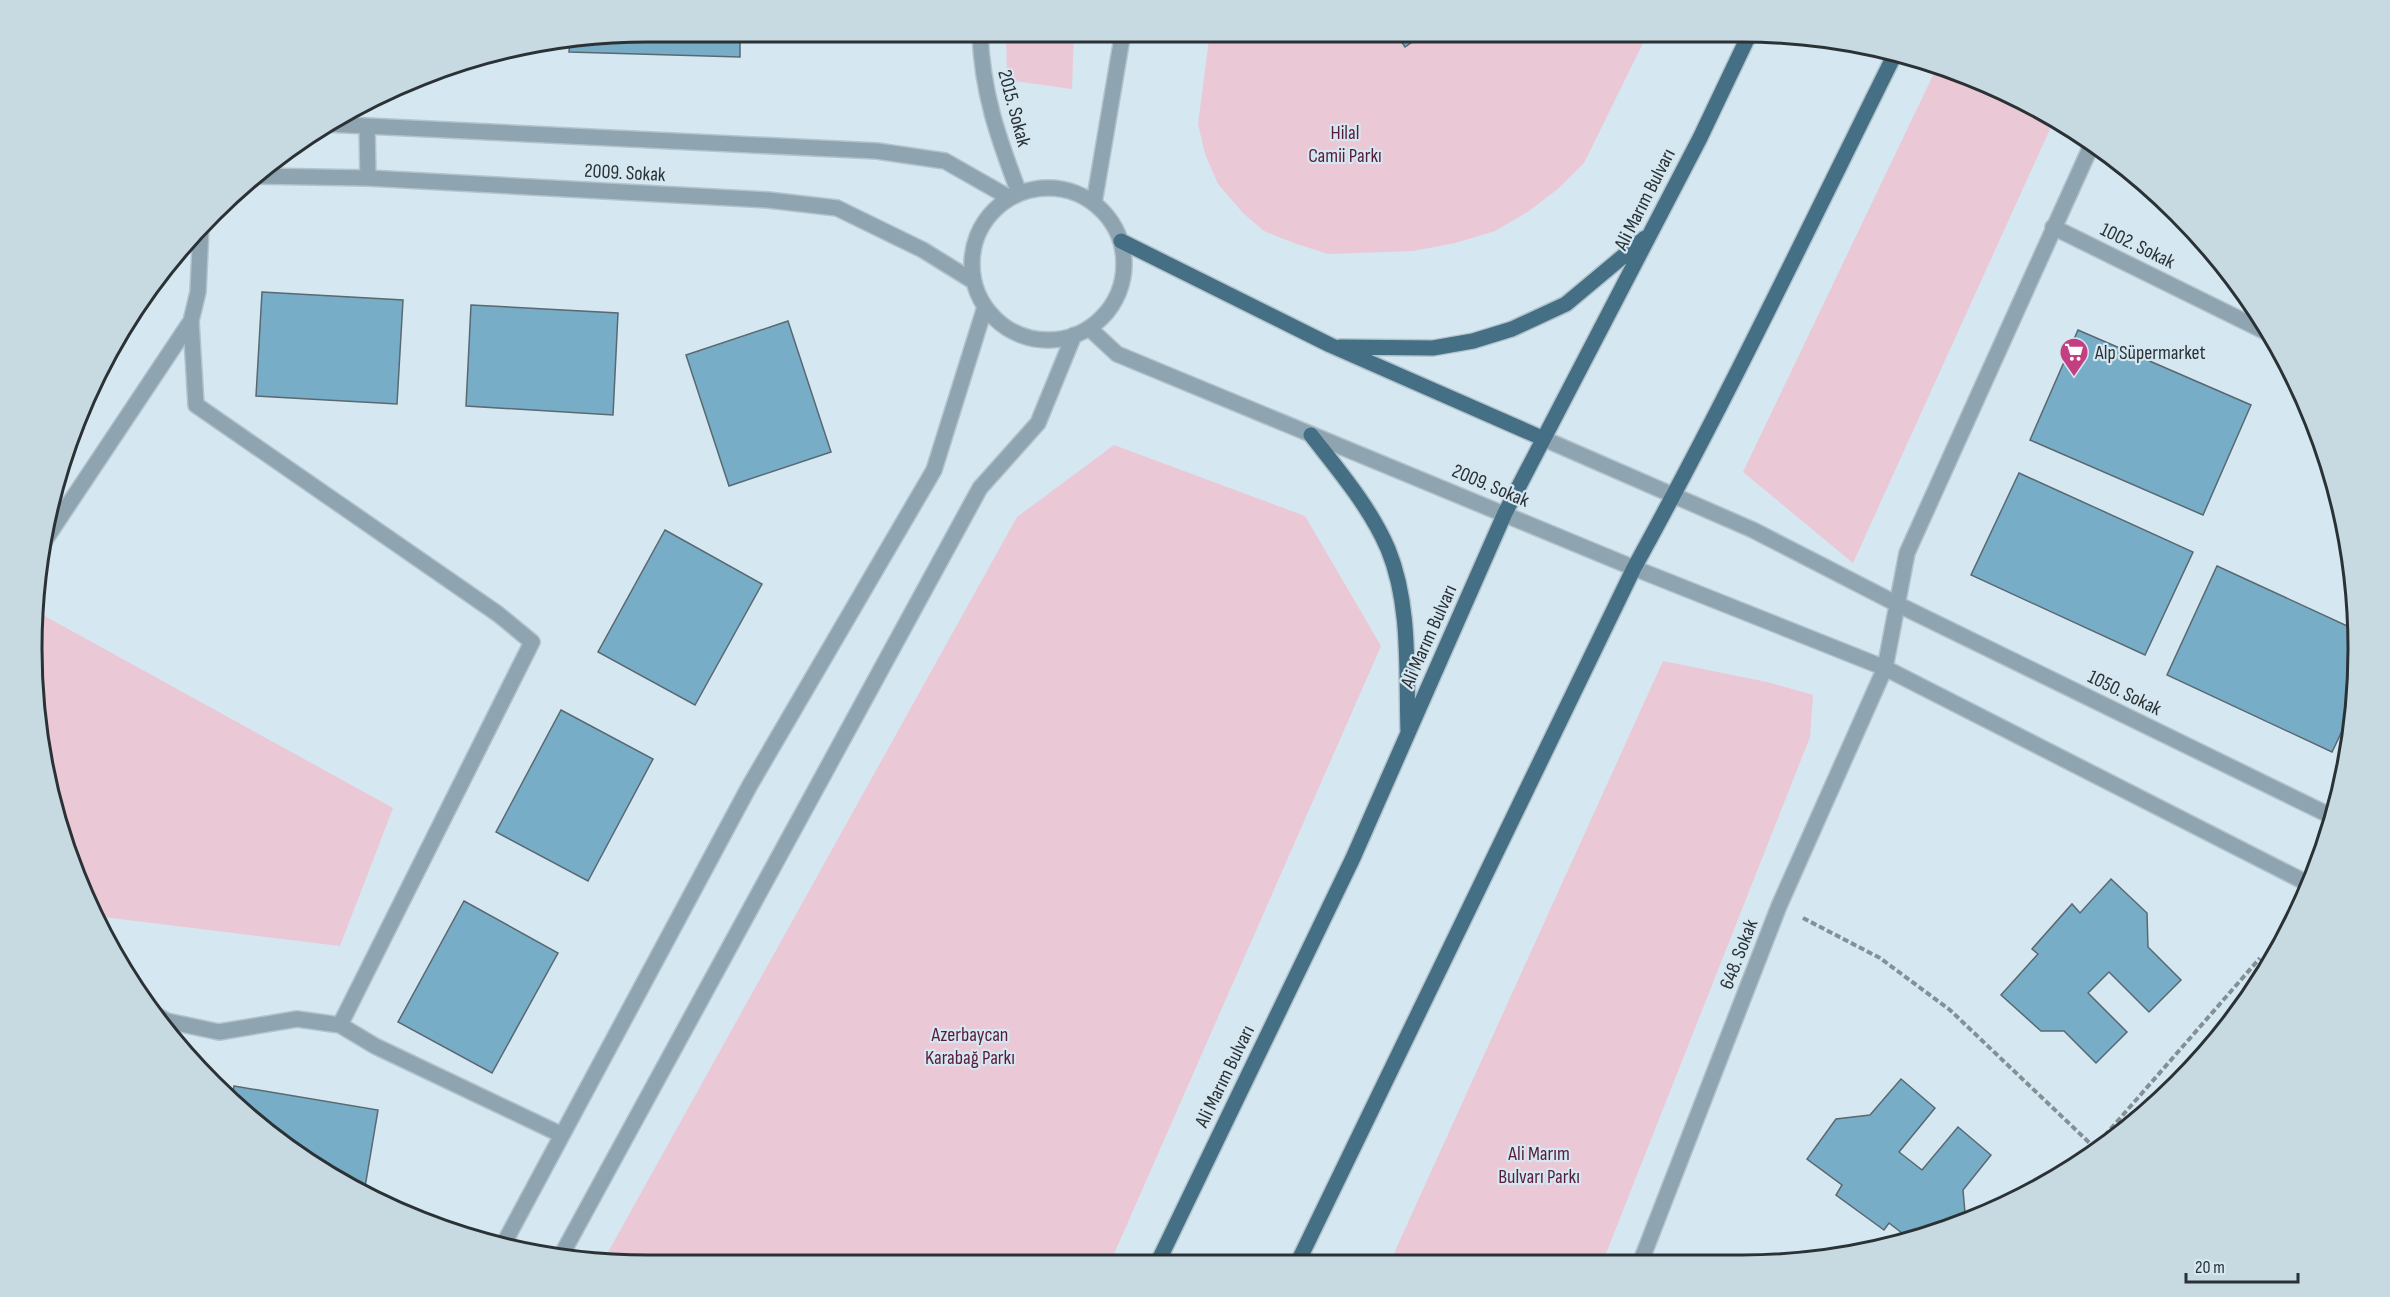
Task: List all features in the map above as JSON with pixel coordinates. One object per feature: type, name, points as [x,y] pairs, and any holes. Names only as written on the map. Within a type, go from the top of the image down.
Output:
[{"type":"main road","name":"Ali Marım Bulvarı","points":[[1161,1255],[1353,858],[1505,513],[1700,138],[1746,42]]},
{"type":"main road","points":[[1301,1255],[1634,568],[1674,495],[1891,61]]},
{"type":"main road","points":[[1333,346],[1434,348],[1473,341],[1512,329],[1566,304],[1649,234]]},
{"type":"main road","points":[[1121,241],[1333,346],[1542,438]]},
{"type":"main road","points":[[1311,435],[1360,500],[1375,524],[1388,550],[1397,577],[1403,610],[1408,734]]},
{"type":"street","name":"2015. Sokak","points":[[981,42],[985,88],[1014,195]]},
{"type":"street","points":[[1094,203],[1121,42]]},
{"type":"street","name":"2009. Sokak","points":[[346,123],[367,126],[877,151],[945,161],[1014,195]]},
{"type":"street","points":[[367,126],[368,178]]},
{"type":"street","name":"648. Sokak","points":[[1643,1255],[1779,906],[1885,668],[1899,605],[1907,554],[2089,151]]},
{"type":"street","name":"2009. Sokak","points":[[268,176],[368,178],[768,200],[837,208],[923,250],[973,281]]},
{"type":"street","points":[[1058,188],[1083,196],[1094,203],[1110,220],[1121,241],[1124,265],[1120,290],[1107,311],[1089,328],[1074,335],[1049,340],[1024,336],[1002,325],[985,307],[973,281],[971,260],[975,239],[985,219],[1014,195],[1031,189],[1058,188]]},
{"type":"street","name":"1002. Sokak","points":[[2054,227],[2255,327]]},
{"type":"street","points":[[200,241],[198,292],[191,321],[196,405],[498,614],[532,642],[339,1024]]},
{"type":"street","points":[[507,1238],[750,785],[934,470],[985,307]]},
{"type":"street","points":[[55,527],[191,321]]},
{"type":"street","name":"2009. Sokak","points":[[1089,328],[1117,354],[1634,568],[1885,668]]},
{"type":"street","points":[[565,1249],[980,488],[1038,423],[1074,335]]},
{"type":"street","points":[[1542,438],[1753,530],[1899,605]]},
{"type":"street","name":"1050. Sokak","points":[[1899,605],[2325,813]]},
{"type":"street","points":[[1885,668],[2302,881]]},
{"type":"street","points":[[170,1022],[219,1032],[297,1019],[339,1024],[375,1046],[562,1135]]},
{"type":"path","points":[[1779,906],[1880,958],[1950,1010],[2091,1144]]},
{"type":"path","points":[[2116,1126],[2260,958]]},
{"type":"green space","points":[[1006,42],[1074,42],[1072,89],[1007,80]]},
{"type":"green space","name":"Hilal Camii Parkı","points":[[1209,42],[1644,42],[1584,163],[1559,188],[1529,211],[1495,231],[1455,243],[1413,251],[1328,254],[1264,231],[1244,214],[1218,184],[1205,154],[1198,124]]},
{"type":"green space","points":[[1934,73],[1974,88],[2051,127],[1853,563],[1743,472]]},
{"type":"green space","name":"Azerbaycan Karabağ Parkı","points":[[1114,445],[1305,516],[1381,646],[1114,1255],[607,1254],[1017,517]]},
{"type":"green space","points":[[43,615],[393,808],[340,946],[105,917],[74,843],[54,767],[43,688]]},
{"type":"green space","name":"Ali Marım Bulvarı Parkı","points":[[1663,661],[1767,682],[1813,695],[1810,737],[1605,1255],[1393,1255]]},
{"type":"building","points":[[740,42],[740,57],[569,52],[569,47],[609,43]]},
{"type":"building","points":[[1402,42],[1412,42],[1405,47]]},
{"type":"building","points":[[262,292],[403,300],[397,404],[256,396]]},
{"type":"building","points":[[471,305],[618,313],[613,415],[466,406]]},
{"type":"building","points":[[788,321],[831,452],[729,486],[686,355]]},
{"type":"building","points":[[2078,330],[2251,405],[2203,515],[2030,440]]},
{"type":"building","points":[[2019,473],[2193,552],[2145,655],[1971,575]]},
{"type":"building","points":[[665,530],[762,584],[695,705],[598,652]]},
{"type":"building","points":[[2217,566],[2347,626],[2347,688],[2343,728],[2332,752],[2167,675]]},
{"type":"building","points":[[561,710],[653,759],[588,881],[496,832]]},
{"type":"building","points":[[2111,879],[2147,913],[2148,947],[2181,980],[2149,1012],[2109,972],[2088,993],[2127,1032],[2096,1063],[2064,1031],[2041,1031],[2001,995],[2038,954],[2032,949],[2072,904],[2080,913]]},
{"type":"building","points":[[464,901],[558,953],[492,1073],[398,1022]]},
{"type":"building","points":[[1901,1079],[1935,1108],[1899,1152],[1922,1170],[1958,1127],[1991,1155],[1963,1190],[1965,1212],[1902,1233],[1889,1223],[1884,1230],[1836,1195],[1842,1185],[1807,1159],[1836,1119],[1870,1115]]},
{"type":"building","points":[[234,1086],[378,1110],[365,1185],[345,1174],[279,1130],[233,1090]]},
{"type":"place","name":"Alp Süpermarket","points":[[2074,378]]}]
